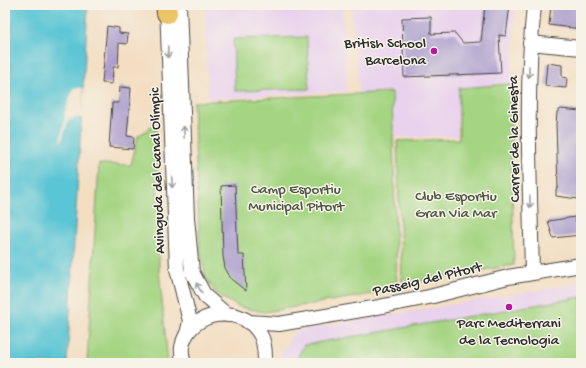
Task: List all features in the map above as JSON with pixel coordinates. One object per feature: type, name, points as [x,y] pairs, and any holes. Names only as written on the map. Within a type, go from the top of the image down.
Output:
[{"type":"street","name":"Carrer de la Ginesta","points":[[532,272],[529,155],[530,43],[534,5]]},
{"type":"street","name":"Avinguda del Canal Olímpic","points":[[173,7],[192,272],[205,296],[227,315]]},
{"type":"street","name":"Avinguda del Canal Olímpic","points":[[173,7],[177,269],[190,321],[182,348],[183,363]]},
{"type":"street","points":[[530,43],[581,48]]},
{"type":"street","name":"Passeig del Pitort","points":[[248,322],[279,324],[429,297],[532,272],[581,265]]},
{"type":"street","points":[[187,334],[197,323],[214,314],[238,317],[248,322],[258,331],[264,345],[265,363]]},
{"type":"street","points":[[264,345],[270,331],[279,324]]},
{"type":"shaded area","points":[[205,5],[342,5],[347,91],[208,99]]},
{"type":"shaded area","name":"British School Barcelona","points":[[351,5],[516,5],[511,83],[459,88],[457,136],[395,137],[392,93],[359,94]]},
{"type":"shaded area","name":"Parc Mediterrani de la Tecnologia","points":[[581,283],[581,363],[280,363],[280,357],[295,331]]},
{"type":"green space","points":[[307,37],[309,89],[235,91],[233,39]]},
{"type":"green space","name":"Club Esportiu Gran Via Mar","points":[[510,84],[514,265],[402,284],[397,141],[459,139],[459,88]]},
{"type":"green space","name":"Camp Esportiu Municipal Pitort","points":[[392,92],[397,290],[264,312],[240,307],[219,296],[206,279],[200,248],[193,102]]},
{"type":"green space","points":[[156,124],[159,270],[168,363],[87,363],[99,164],[131,165],[138,136]]},
{"type":"green space","name":"Parc Mediterrani de la Tecnologia","points":[[581,297],[581,363],[295,363],[304,345]]},
{"type":"water","points":[[5,5],[88,5],[67,363],[5,363]]},
{"type":"pier","points":[[73,88],[83,88],[82,118],[73,117],[73,120],[68,119],[62,141],[60,141],[65,112]]},
{"type":"building","points":[[485,5],[510,5],[506,36],[499,35],[501,73],[404,77],[402,18],[431,17],[431,34],[455,33],[463,43],[481,42]]},
{"type":"building","points":[[551,5],[581,5],[581,29],[549,25]]},
{"type":"building","points":[[107,26],[119,28],[119,33],[128,34],[127,44],[119,43],[118,67],[113,67],[112,84],[102,83]]},
{"type":"building","points":[[547,63],[562,65],[562,77],[567,78],[566,88],[545,86]]},
{"type":"building","points":[[120,87],[131,88],[127,136],[134,137],[133,149],[109,147],[112,103],[119,103]]},
{"type":"building","points":[[561,109],[581,111],[578,157],[580,157],[579,176],[581,176],[578,199],[556,196],[556,189],[558,188],[556,124],[557,112]]},
{"type":"building","points":[[235,185],[238,255],[244,255],[246,291],[231,279],[225,268],[223,256],[221,186]]},
{"type":"building","points":[[575,217],[576,222],[581,222],[581,235],[553,238],[548,221]]},
{"type":"place","name":"British School Barcelona","points":[[434,51]]},
{"type":"place","name":"Parc Mediterrani de la Tecnologia","points":[[509,307]]}]
